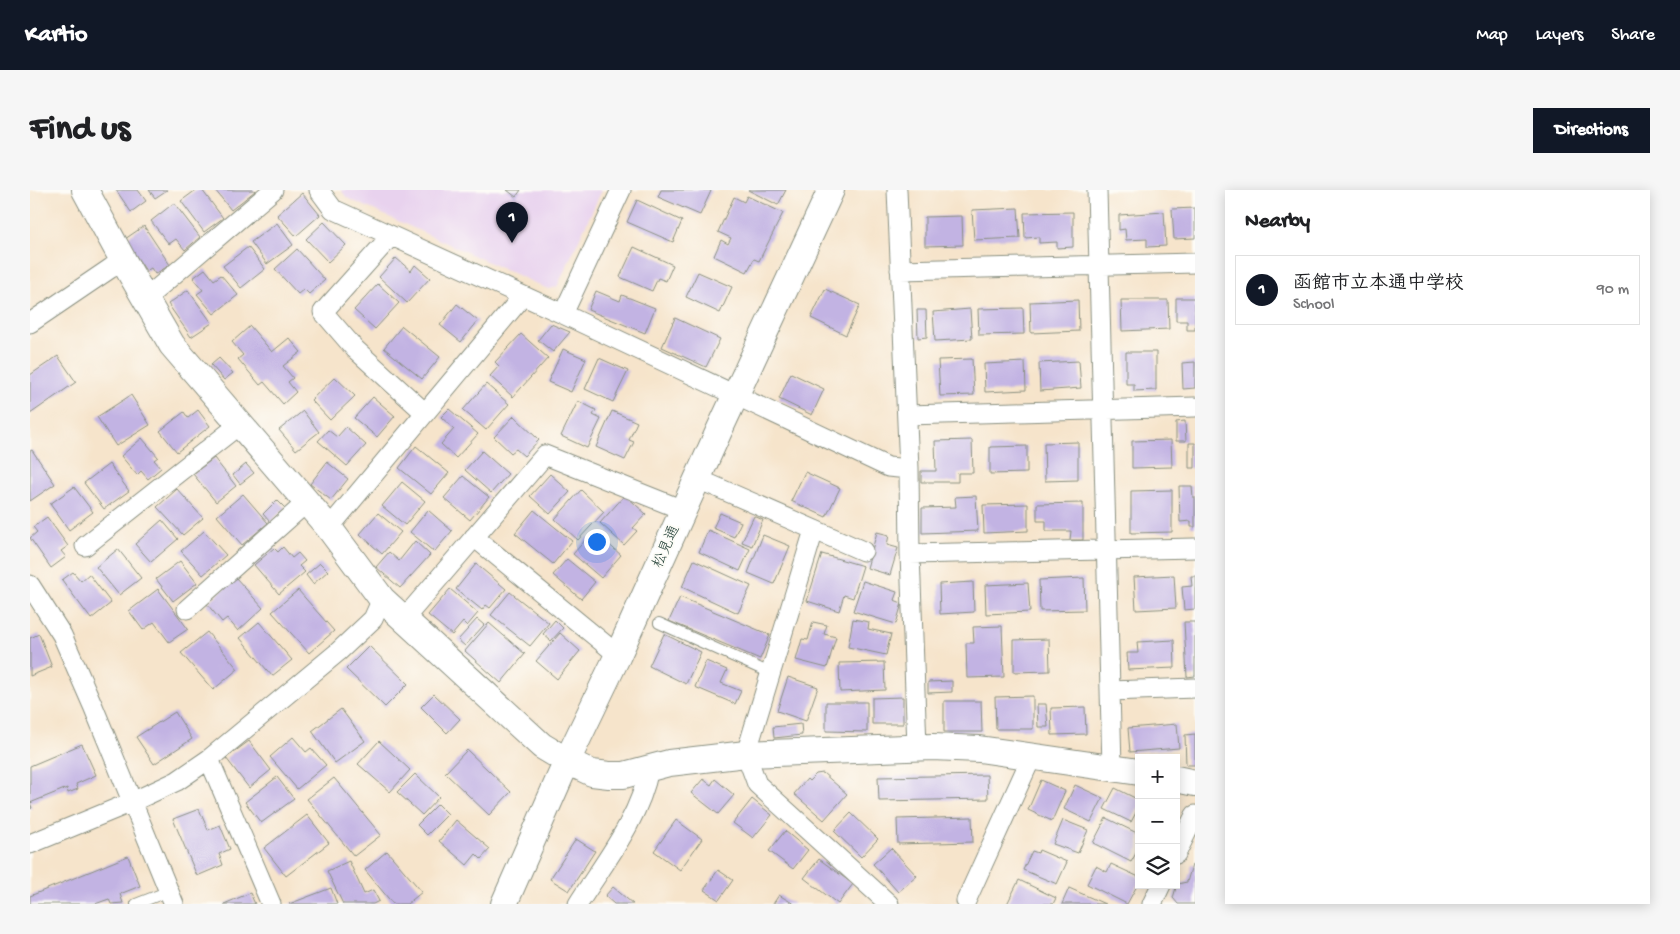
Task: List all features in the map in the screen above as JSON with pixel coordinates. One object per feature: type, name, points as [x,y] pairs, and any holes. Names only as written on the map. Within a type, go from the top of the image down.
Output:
[{"type":"street","points":[[85,190],[172,345],[307,502],[382,599],[542,746],[567,761],[592,773],[624,775],[669,763],[746,754],[917,747],[979,749],[1135,771]]},
{"type":"street","points":[[145,299],[274,190]]},
{"type":"street","points":[[319,190],[332,209],[563,314],[888,468],[909,469]]},
{"type":"street","points":[[563,314],[621,190]]},
{"type":"street","name":"松見通","points":[[504,904],[567,761],[618,655],[831,190]]},
{"type":"street","points":[[897,190],[909,469],[917,747]]},
{"type":"street","points":[[1097,190],[1112,767]]},
{"type":"street","points":[[391,236],[323,312],[355,349],[424,412]]},
{"type":"street","points":[[30,323],[111,268],[124,262]]},
{"type":"street","points":[[900,270],[1195,263]]},
{"type":"street","points":[[328,528],[522,297]]},
{"type":"street","points":[[907,415],[1195,407]]},
{"type":"street","points":[[85,546],[240,424]]},
{"type":"street","points":[[403,620],[545,455],[684,510]]},
{"type":"street","points":[[698,479],[863,551]]},
{"type":"street","points":[[188,609],[307,502]]},
{"type":"street","points":[[814,530],[746,754],[757,784],[889,904]]},
{"type":"street","points":[[474,537],[618,655]]},
{"type":"street","points":[[910,554],[1195,548]]},
{"type":"street","points":[[30,585],[62,635],[172,898]]},
{"type":"street","points":[[30,844],[132,802],[177,781],[209,759],[338,652],[373,619],[382,599]]},
{"type":"street","points":[[1110,691],[1195,688]]},
{"type":"street","points":[[966,901],[1032,756]]},
{"type":"street","points":[[209,759],[271,904]]},
{"type":"street","points":[[578,904],[632,819],[646,787],[649,769]]},
{"type":"street","points":[[1180,780],[1195,783]]},
{"type":"street","points":[[1180,846],[1195,815]]},
{"type":"street","points":[[1152,904],[1159,889]]},
{"type":"lane","points":[[659,623],[770,673]]},
{"type":"lane","points":[[136,904],[172,898]]},
{"type":"shaded area","points":[[341,190],[602,190],[557,287],[548,289],[347,198]]},
{"type":"building","points":[[116,190],[138,190],[146,201],[131,212]]},
{"type":"building","points":[[149,190],[167,190],[155,198]]},
{"type":"building","points":[[196,190],[202,190],[223,218],[204,232],[181,201]]},
{"type":"building","points":[[215,190],[254,190],[255,191],[231,210]]},
{"type":"building","points":[[507,190],[521,190],[516,197]]},
{"type":"building","points":[[661,190],[711,191],[700,215],[658,197]]},
{"type":"building","points":[[748,190],[786,190],[778,205]]},
{"type":"building","points":[[302,193],[320,215],[296,236],[277,215]]},
{"type":"building","points":[[747,196],[783,213],[759,261],[754,259],[747,272],[714,256],[721,240],[728,244],[731,238],[718,232],[734,197],[744,202]]},
{"type":"building","points":[[637,200],[682,221],[673,242],[627,222]]},
{"type":"building","points":[[174,203],[200,237],[185,250],[176,239],[169,244],[151,221]]},
{"type":"building","points":[[1018,208],[1020,238],[974,240],[972,210]]},
{"type":"building","points":[[1195,208],[1195,238],[1174,239],[1172,209]]},
{"type":"building","points":[[1073,212],[1073,247],[1057,248],[1057,242],[1039,243],[1039,237],[1025,238],[1024,213]]},
{"type":"building","points":[[1164,212],[1166,246],[1147,247],[1147,239],[1126,240],[1125,229],[1119,230],[1119,215]]},
{"type":"building","points":[[962,216],[963,245],[925,246],[925,217]]},
{"type":"building","points":[[324,222],[346,245],[328,262],[306,239]]},
{"type":"building","points":[[277,223],[293,245],[267,264],[251,242]]},
{"type":"building","points":[[144,226],[170,265],[155,274],[151,268],[146,271],[125,239]]},
{"type":"building","points":[[248,247],[265,269],[241,288],[223,266]]},
{"type":"building","points":[[634,247],[673,265],[666,281],[658,278],[652,291],[620,277]]},
{"type":"building","points":[[297,249],[325,280],[309,294],[304,289],[298,294],[275,269]]},
{"type":"building","points":[[396,258],[411,271],[415,265],[430,278],[407,303],[379,277]]},
{"type":"building","points":[[205,269],[214,280],[221,275],[238,295],[214,314],[197,294],[203,290],[193,278]]},
{"type":"building","points":[[698,272],[732,287],[720,313],[686,297]]},
{"type":"building","points":[[378,284],[399,303],[375,329],[354,310]]},
{"type":"building","points":[[825,289],[860,305],[846,335],[811,318]]},
{"type":"building","points":[[188,290],[212,323],[191,337],[168,304]]},
{"type":"building","points":[[596,291],[620,301],[622,295],[655,308],[645,333],[588,310]]},
{"type":"building","points":[[1176,298],[1195,298],[1195,330],[1187,330],[1187,321],[1176,321]]},
{"type":"building","points":[[1078,300],[1079,331],[1031,333],[1030,302]]},
{"type":"building","points":[[1121,300],[1168,300],[1169,329],[1122,331]]},
{"type":"building","points":[[457,304],[478,321],[461,342],[440,325]]},
{"type":"building","points":[[1023,308],[1024,334],[979,335],[978,309]]},
{"type":"building","points":[[970,309],[972,339],[935,341],[933,312]]},
{"type":"building","points":[[917,310],[926,310],[927,337],[918,338]]},
{"type":"building","points":[[675,318],[720,339],[706,367],[662,347]]},
{"type":"building","points":[[551,324],[570,332],[553,352],[538,340]]},
{"type":"building","points":[[250,326],[272,352],[289,338],[301,352],[283,366],[293,378],[288,382],[296,392],[283,404],[264,382],[260,385],[238,359],[243,355],[232,342]]},
{"type":"building","points":[[402,326],[440,357],[422,379],[384,348]]},
{"type":"building","points":[[521,334],[548,358],[513,397],[490,376],[499,366],[495,362]]},
{"type":"building","points":[[563,349],[586,359],[571,392],[548,382]]},
{"type":"building","points":[[1126,352],[1156,352],[1156,390],[1134,391],[1134,384],[1126,384]]},
{"type":"building","points":[[58,356],[76,382],[30,414],[30,375]]},
{"type":"building","points":[[219,358],[233,373],[224,380],[211,365]]},
{"type":"building","points":[[599,358],[628,371],[613,402],[585,389]]},
{"type":"building","points":[[972,359],[974,395],[940,396],[938,360]]},
{"type":"building","points":[[1079,361],[1081,388],[1040,391],[1039,363]]},
{"type":"building","points":[[1025,362],[1026,390],[985,392],[984,364]]},
{"type":"building","points":[[1195,362],[1195,388],[1183,389],[1182,363]]},
{"type":"building","points":[[791,373],[824,389],[812,415],[779,399]]},
{"type":"building","points":[[335,377],[355,396],[330,420],[311,400]]},
{"type":"building","points":[[486,384],[509,404],[486,430],[463,410]]},
{"type":"building","points":[[131,395],[150,425],[116,446],[97,417]]},
{"type":"building","points":[[373,397],[395,416],[377,437],[354,418]]},
{"type":"building","points":[[578,401],[596,410],[593,415],[601,419],[587,448],[561,436]]},
{"type":"building","points":[[449,409],[478,434],[456,458],[441,444],[454,429],[441,417]]},
{"type":"building","points":[[198,410],[210,426],[177,452],[160,431],[184,412],[188,418]]},
{"type":"building","points":[[303,411],[319,432],[296,450],[279,430]]},
{"type":"building","points":[[612,411],[637,422],[629,440],[634,442],[625,460],[596,447]]},
{"type":"building","points":[[514,416],[539,440],[524,456],[516,449],[511,453],[494,437]]},
{"type":"building","points":[[1185,421],[1186,441],[1176,441],[1176,422]]},
{"type":"building","points":[[346,427],[366,445],[347,466],[318,441],[328,430],[337,437]]},
{"type":"building","points":[[142,438],[158,457],[154,460],[161,468],[148,479],[141,471],[137,475],[121,456]]},
{"type":"building","points":[[972,440],[973,473],[958,473],[958,482],[921,482],[921,471],[936,471],[935,441]]},
{"type":"building","points":[[1171,440],[1172,467],[1132,468],[1132,441]]},
{"type":"building","points":[[1078,442],[1078,480],[1045,481],[1044,443]]},
{"type":"building","points":[[1189,443],[1195,443],[1195,468],[1189,468]]},
{"type":"building","points":[[416,446],[449,473],[431,494],[399,468]]},
{"type":"building","points":[[1027,446],[1027,473],[990,474],[990,447]]},
{"type":"building","points":[[32,450],[55,484],[30,501],[30,451]]},
{"type":"building","points":[[482,451],[508,474],[491,493],[465,470]]},
{"type":"building","points":[[214,458],[236,486],[216,502],[193,474]]},
{"type":"building","points":[[327,462],[348,479],[331,500],[310,484]]},
{"type":"building","points":[[109,464],[129,491],[104,509],[84,483]]},
{"type":"building","points":[[246,464],[254,473],[240,484],[233,475]]},
{"type":"building","points":[[805,472],[840,488],[826,517],[791,501]]},
{"type":"building","points":[[550,474],[570,492],[550,514],[530,496]]},
{"type":"building","points":[[463,476],[489,497],[470,520],[444,498]]},
{"type":"building","points":[[402,482],[425,501],[405,525],[382,506]]},
{"type":"building","points":[[1179,486],[1192,486],[1193,497],[1195,497],[1195,527],[1191,527],[1191,521],[1180,522]]},
{"type":"building","points":[[74,487],[93,512],[69,530],[50,504]]},
{"type":"building","points":[[177,489],[203,518],[183,535],[157,507]]},
{"type":"building","points":[[581,490],[604,512],[578,540],[555,519]]},
{"type":"building","points":[[1172,490],[1172,532],[1131,533],[1131,491]]},
{"type":"building","points":[[243,494],[268,523],[242,545],[217,516]]},
{"type":"building","points":[[625,495],[646,514],[633,528],[637,531],[624,545],[600,523]]},
{"type":"building","points":[[976,496],[978,531],[922,533],[922,508],[956,507],[955,497]]},
{"type":"building","points":[[277,500],[285,508],[270,522],[263,514]]},
{"type":"building","points":[[1083,503],[1083,540],[1070,540],[1071,531],[1046,531],[1046,521],[1037,521],[1037,504]]},
{"type":"building","points":[[1028,504],[1028,531],[984,533],[983,505]]},
{"type":"building","points":[[428,510],[452,531],[434,552],[410,532]]},
{"type":"building","points":[[534,510],[572,541],[553,564],[515,533]]},
{"type":"building","points":[[378,513],[401,532],[382,554],[360,534]]},
{"type":"building","points":[[720,513],[741,522],[734,537],[713,528]]},
{"type":"building","points":[[754,516],[763,520],[752,546],[742,542]]},
{"type":"building","points":[[47,517],[68,546],[61,551],[66,557],[51,568],[30,538],[37,532],[33,527]]},
{"type":"building","points":[[162,520],[178,539],[151,562],[135,544]]},
{"type":"building","points":[[708,530],[750,549],[740,571],[699,552]]},
{"type":"building","points":[[204,531],[226,555],[203,575],[181,551]]},
{"type":"building","points":[[877,532],[889,535],[887,545],[898,548],[890,575],[867,568]]},
{"type":"building","points":[[763,535],[790,546],[774,584],[748,573]]},
{"type":"building","points":[[588,537],[601,548],[606,542],[621,555],[601,578],[573,554]]},
{"type":"building","points":[[415,541],[430,555],[400,588],[376,567],[389,552],[399,561]]},
{"type":"building","points":[[283,547],[292,558],[298,553],[305,561],[299,566],[305,572],[279,594],[254,565],[274,548],[278,552]]},
{"type":"building","points":[[118,549],[141,578],[119,595],[96,567]]},
{"type":"building","points":[[822,554],[863,566],[853,598],[844,595],[839,611],[807,601]]},
{"type":"building","points":[[567,559],[595,582],[581,599],[553,575]]},
{"type":"building","points":[[694,560],[751,586],[738,613],[682,587]]},
{"type":"building","points":[[180,561],[197,583],[173,601],[156,579]]},
{"type":"building","points":[[320,563],[328,571],[313,584],[306,575]]},
{"type":"building","points":[[476,564],[506,589],[490,608],[486,605],[482,610],[456,589]]},
{"type":"building","points":[[73,572],[81,581],[89,574],[111,603],[91,619],[62,580]]},
{"type":"building","points":[[1174,575],[1176,608],[1136,610],[1134,577]]},
{"type":"building","points":[[1191,576],[1195,576],[1195,609],[1184,610],[1182,587],[1192,586]]},
{"type":"building","points":[[236,578],[263,608],[238,631],[227,618],[222,622],[207,604]]},
{"type":"building","points":[[1084,578],[1085,610],[1040,611],[1039,580]]},
{"type":"building","points":[[863,581],[897,592],[894,600],[902,603],[896,624],[853,611]]},
{"type":"building","points":[[973,582],[974,612],[940,614],[939,584]]},
{"type":"building","points":[[1028,583],[1030,612],[986,614],[985,585]]},
{"type":"building","points":[[158,589],[188,629],[169,642],[154,622],[143,630],[129,611]]},
{"type":"building","points":[[450,589],[478,613],[467,626],[463,622],[452,635],[428,615]]},
{"type":"building","points":[[298,590],[334,631],[309,653],[272,612]]},
{"type":"building","points":[[510,592],[549,623],[530,646],[491,615]]},
{"type":"building","points":[[680,597],[770,635],[760,659],[669,621]]},
{"type":"building","points":[[477,619],[484,625],[465,646],[458,640]]},
{"type":"building","points":[[853,619],[869,622],[868,629],[891,634],[886,655],[848,647]]},
{"type":"building","points":[[555,620],[563,628],[551,641],[543,634]]},
{"type":"building","points":[[259,622],[292,660],[272,676],[240,638]]},
{"type":"building","points":[[813,622],[827,625],[824,634],[836,637],[827,668],[796,660],[802,639],[808,640]]},
{"type":"building","points":[[1184,622],[1195,622],[1195,676],[1187,677]]},
{"type":"building","points":[[489,623],[525,654],[501,683],[465,651]]},
{"type":"building","points":[[1002,626],[1004,677],[967,678],[966,643],[974,643],[973,627]]},
{"type":"building","points":[[207,632],[238,669],[213,690],[181,653]]},
{"type":"building","points":[[560,633],[580,651],[557,679],[536,661]]},
{"type":"building","points":[[39,634],[52,667],[30,676],[30,638]]},
{"type":"building","points":[[664,634],[701,652],[686,684],[649,666]]},
{"type":"building","points":[[1049,639],[1050,671],[1014,672],[1014,640]]},
{"type":"building","points":[[1174,640],[1175,668],[1128,670],[1127,653],[1138,653],[1137,642]]},
{"type":"building","points":[[369,646],[408,684],[385,707],[346,669]]},
{"type":"building","points":[[706,661],[727,670],[721,683],[741,691],[735,704],[695,687]]},
{"type":"building","points":[[884,662],[885,690],[840,692],[839,663]]},
{"type":"building","points":[[788,677],[818,687],[806,721],[777,711]]},
{"type":"building","points":[[952,681],[952,692],[928,693],[928,682]]},
{"type":"building","points":[[434,694],[460,719],[447,733],[421,707]]},
{"type":"building","points":[[1033,696],[1033,729],[996,729],[995,697]]},
{"type":"building","points":[[903,697],[903,724],[872,724],[872,698]]},
{"type":"building","points":[[944,701],[981,701],[982,732],[944,732]]},
{"type":"building","points":[[826,702],[867,702],[867,732],[826,731]]},
{"type":"building","points":[[1037,704],[1046,704],[1048,727],[1038,727]]},
{"type":"building","points":[[1085,707],[1086,734],[1052,735],[1051,708]]},
{"type":"building","points":[[341,709],[365,741],[335,763],[312,731]]},
{"type":"building","points":[[175,712],[192,739],[154,764],[136,737]]},
{"type":"building","points":[[801,724],[802,735],[774,738],[773,727]]},
{"type":"building","points":[[1177,724],[1179,748],[1130,752],[1128,728]]},
{"type":"building","points":[[1195,734],[1195,765],[1186,765],[1185,735]]},
{"type":"building","points":[[293,737],[306,752],[311,748],[326,765],[297,789],[270,757]]},
{"type":"building","points":[[249,741],[271,770],[249,788],[226,758]]},
{"type":"building","points":[[379,741],[410,770],[390,792],[358,764]]},
{"type":"building","points":[[82,744],[96,775],[76,784],[78,789],[68,793],[67,788],[30,803],[30,766]]},
{"type":"building","points":[[467,750],[511,792],[489,815],[445,773]]},
{"type":"building","points":[[823,773],[847,794],[824,820],[794,794],[807,779],[809,781],[816,774]]},
{"type":"building","points":[[415,774],[439,797],[422,815],[397,792]]},
{"type":"building","points":[[987,775],[988,799],[879,801],[878,777]]},
{"type":"building","points":[[277,777],[294,799],[261,823],[245,802]]},
{"type":"building","points":[[334,778],[381,835],[354,856],[307,799]]},
{"type":"building","points":[[703,779],[711,785],[715,779],[734,795],[718,814],[691,793]]},
{"type":"building","points":[[1041,780],[1065,791],[1052,821],[1028,810]]},
{"type":"building","points":[[1075,785],[1103,798],[1091,822],[1064,809]]},
{"type":"building","points":[[1115,788],[1135,798],[1135,814],[1131,822],[1104,809]]},
{"type":"building","points":[[752,799],[772,815],[753,838],[733,823]]},
{"type":"building","points":[[438,804],[448,814],[427,835],[417,825]]},
{"type":"building","points":[[199,809],[208,830],[220,825],[230,849],[219,854],[223,865],[197,876],[173,819]]},
{"type":"building","points":[[851,813],[878,839],[861,857],[834,831]]},
{"type":"building","points":[[307,815],[329,843],[286,876],[264,848]]},
{"type":"building","points":[[972,817],[973,842],[898,844],[897,819]]},
{"type":"building","points":[[1106,818],[1135,832],[1135,855],[1131,862],[1093,843]]},
{"type":"building","points":[[456,820],[490,849],[481,859],[476,854],[467,865],[439,841]]},
{"type":"building","points":[[676,820],[702,839],[680,870],[654,851]]},
{"type":"building","points":[[1063,820],[1088,830],[1078,853],[1053,844]]},
{"type":"building","points":[[785,831],[808,850],[793,869],[769,851]]},
{"type":"building","points":[[576,839],[595,851],[569,891],[550,879]]},
{"type":"building","points":[[891,848],[917,876],[898,892],[873,864]]},
{"type":"building","points":[[1039,850],[1067,862],[1057,884],[1023,870],[1032,851],[1038,853]]},
{"type":"building","points":[[387,851],[422,892],[407,904],[393,904],[365,870]]},
{"type":"building","points":[[128,856],[140,886],[120,894],[123,903],[111,904],[109,899],[95,904],[30,904],[30,896]]},
{"type":"building","points":[[819,859],[853,884],[838,904],[804,878]]},
{"type":"building","points":[[349,861],[364,894],[373,890],[379,901],[373,904],[343,904],[327,871]]},
{"type":"building","points":[[1111,864],[1135,875],[1135,889],[1127,904],[1087,884],[1096,866],[1107,872]]},
{"type":"building","points":[[1192,865],[1195,866],[1195,904],[1178,904],[1173,898],[1176,889],[1180,889],[1180,883],[1187,882]]},
{"type":"building","points":[[718,870],[733,880],[719,900],[704,890]]},
{"type":"building","points":[[1019,880],[1056,898],[1053,904],[1007,904]]},
{"type":"building","points":[[613,887],[633,904],[614,904],[605,896]]},
{"type":"building","points":[[331,888],[337,904],[289,904]]},
{"type":"building","points":[[1069,888],[1105,904],[1062,904]]},
{"type":"building","points":[[250,893],[255,904],[224,904]]},
{"type":"building","points":[[779,895],[794,904],[773,904]]},
{"type":"place","name":"函館市立本通中学校","points":[[512,243]]}]
